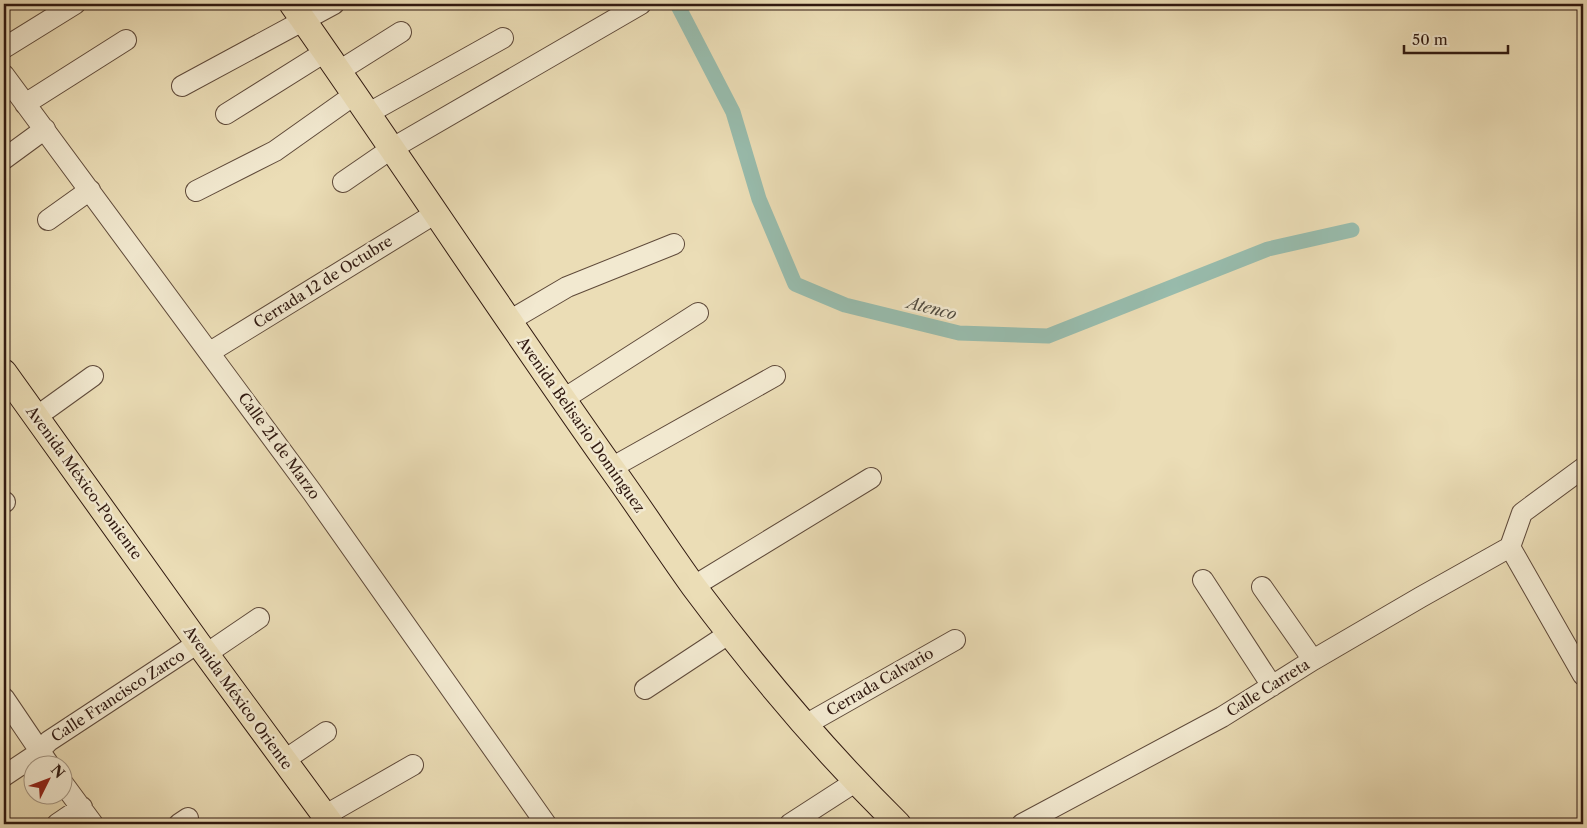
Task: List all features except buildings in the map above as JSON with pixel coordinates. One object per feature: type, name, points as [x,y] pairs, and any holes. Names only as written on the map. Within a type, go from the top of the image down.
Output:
[{"type":"main road","name":"Avenida Belisario Domínguez","points":[[298,12],[562,400],[694,586],[805,725],[856,782],[898,824]]},
{"type":"main road","name":"Avenida México-Poniente","points":[[4,372],[146,570]]},
{"type":"main road","name":"Avenida México Oriente","points":[[146,570],[327,820]]},
{"type":"street","points":[[4,48],[75,4]]},
{"type":"street","points":[[182,86],[298,12],[334,4]]},
{"type":"street","points":[[343,182],[391,148],[641,4]]},
{"type":"street","points":[[226,114],[332,62],[401,32]]},
{"type":"street","points":[[196,191],[361,104],[503,38]]},
{"type":"street","points":[[25,104],[126,40]]},
{"type":"street","name":"Calle 21 de Marzo","points":[[4,75],[312,492],[546,824]]},
{"type":"street","points":[[4,159],[45,129]]},
{"type":"street","points":[[48,220],[90,190]]},
{"type":"street","name":"Cerrada 12 de Octubre","points":[[210,352],[436,213]]},
{"type":"street","points":[[509,320],[567,288],[674,244]]},
{"type":"street","points":[[562,400],[698,313]]},
{"type":"street","points":[[36,416],[93,376]]},
{"type":"street","points":[[611,468],[775,376]]},
{"type":"street","points":[[1583,468],[1522,513],[1510,547],[1583,675]]},
{"type":"street","points":[[694,586],[871,478]]},
{"type":"street","name":"Calle Carreta","points":[[1022,824],[1222,717],[1421,596],[1510,547]]},
{"type":"street","points":[[1203,580],[1272,686]]},
{"type":"street","points":[[1262,587],[1313,660]]},
{"type":"street","name":"Calle Francisco Zarco","points":[[46,756],[49,742],[202,649],[259,618]]},
{"type":"street","points":[[645,689],[730,633]]},
{"type":"street","name":"Cerrada Calvario","points":[[805,725],[955,640]]},
{"type":"street","points":[[4,698],[44,756]]},
{"type":"street","points":[[283,761],[326,732]]},
{"type":"street","points":[[327,820],[413,765]]},
{"type":"street","name":"Calle Francisco Zarco","points":[[4,776],[22,768]]},
{"type":"street","points":[[790,824],[856,782]]},
{"type":"street","points":[[72,795],[93,824]]},
{"type":"street","points":[[57,824],[82,808]]},
{"type":"waterway","name":"Atenco","points":[[677,4],[733,112],[759,199],[795,284],[845,305],[959,333],[1048,336],[1268,249],[1352,230]]}]
